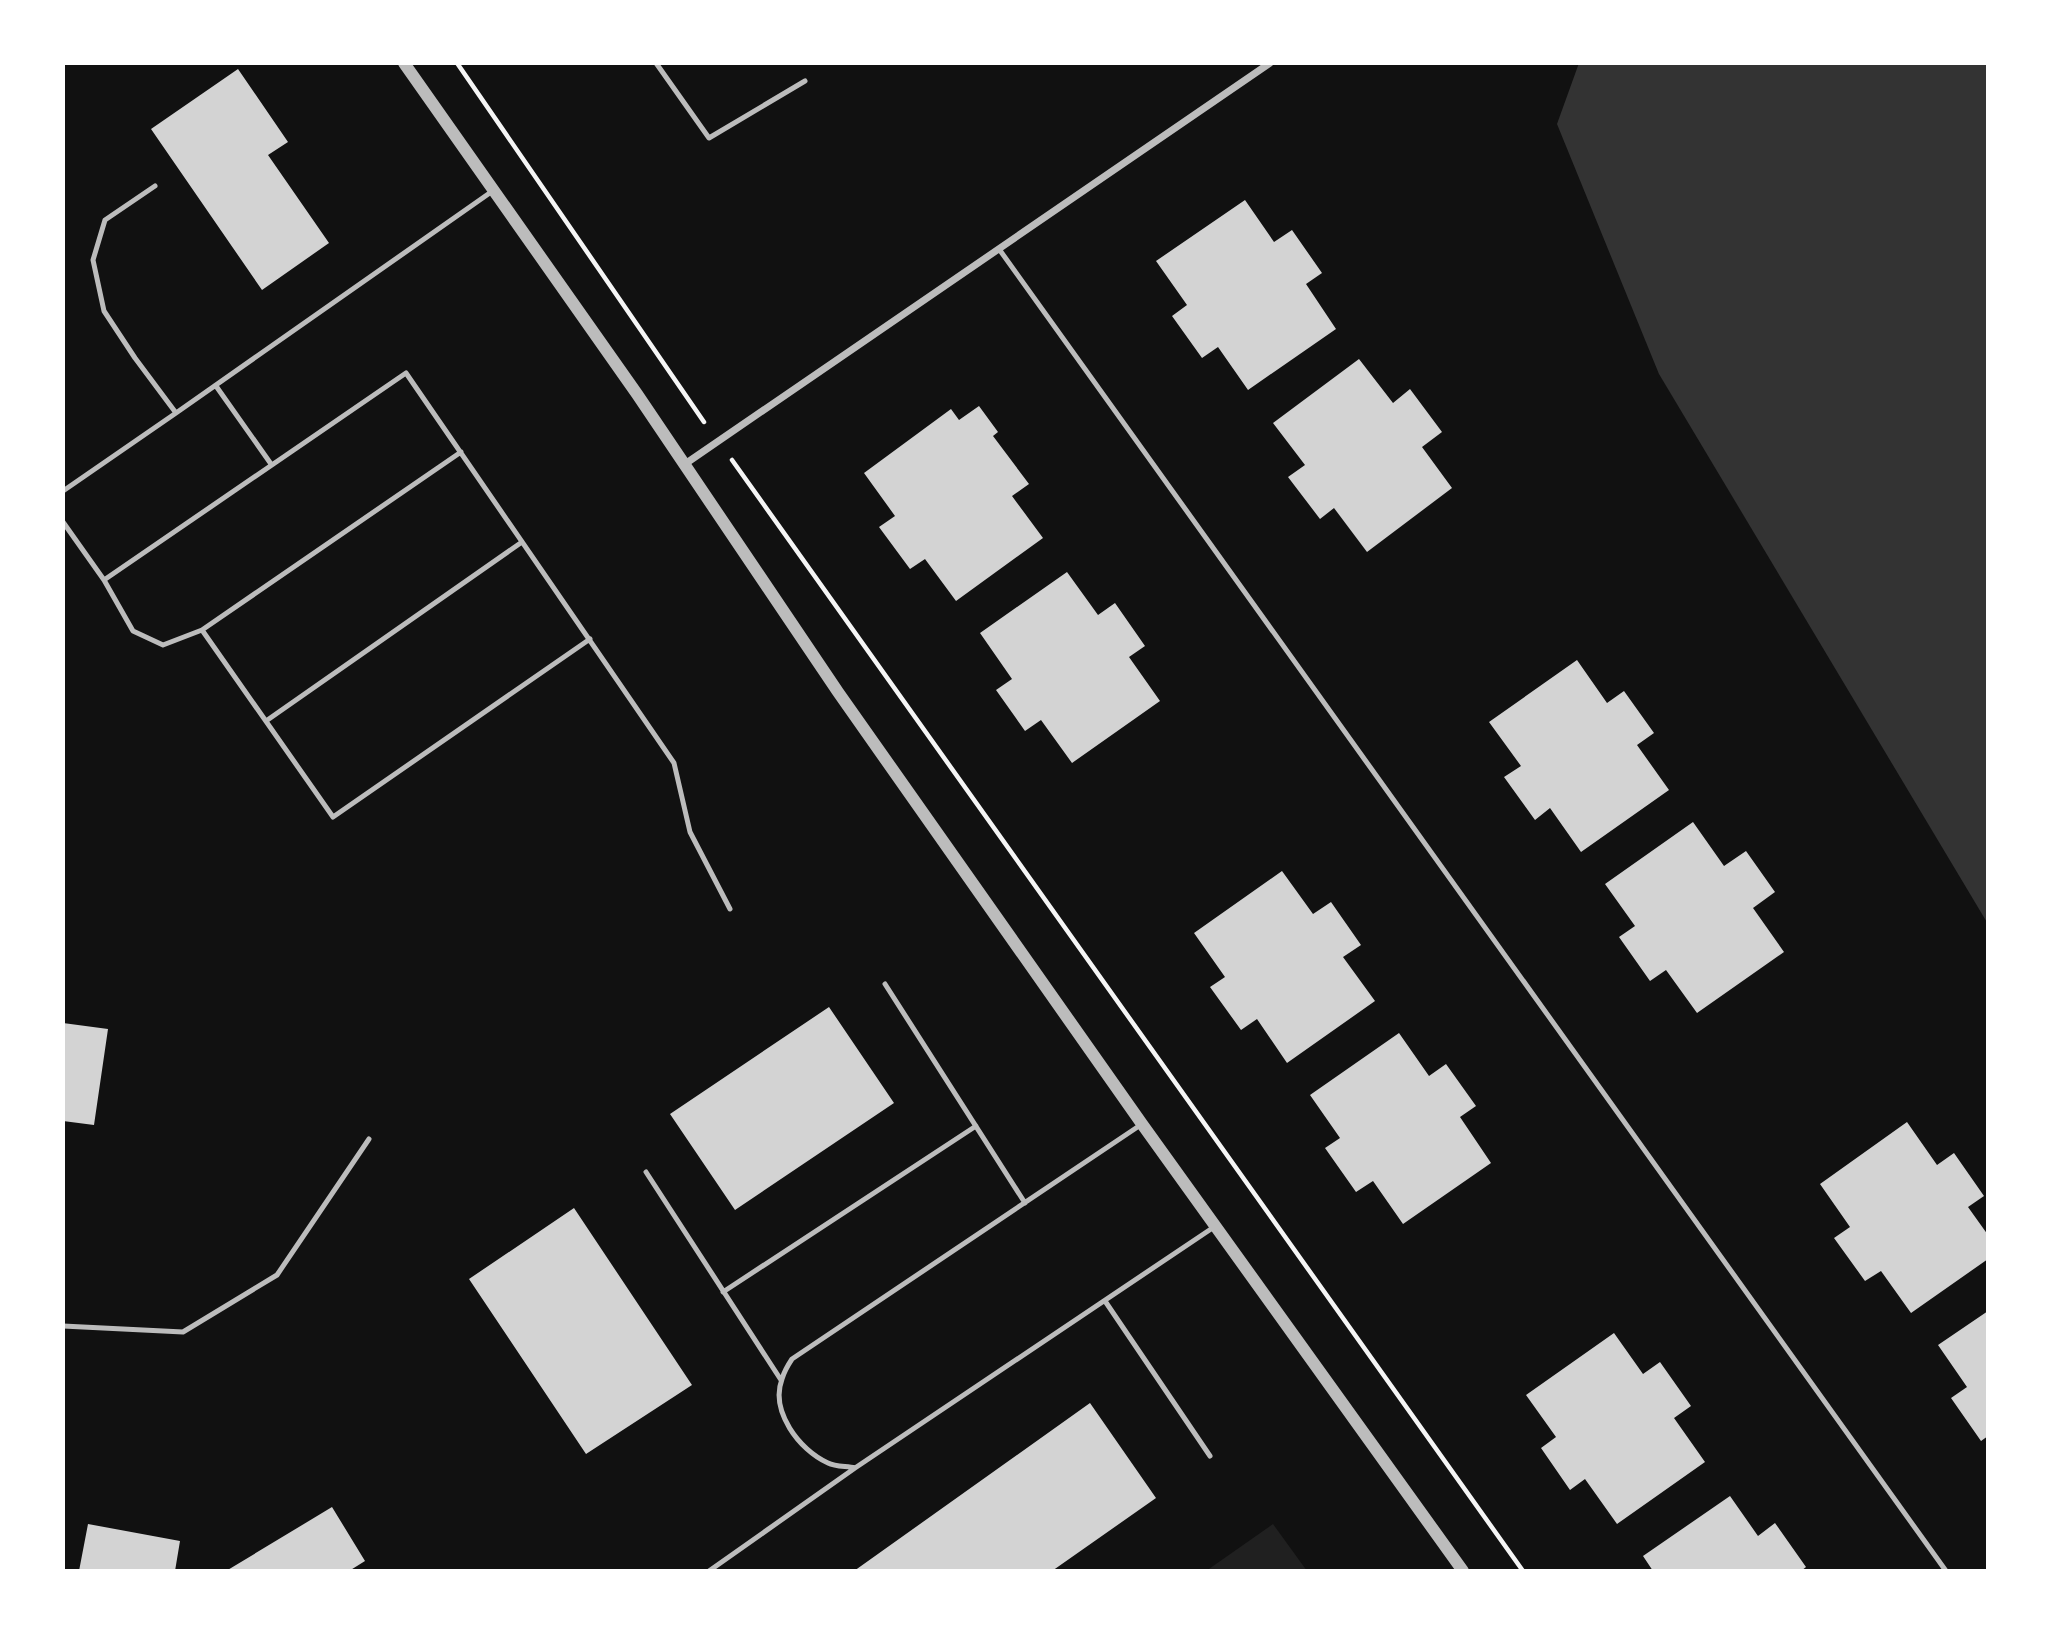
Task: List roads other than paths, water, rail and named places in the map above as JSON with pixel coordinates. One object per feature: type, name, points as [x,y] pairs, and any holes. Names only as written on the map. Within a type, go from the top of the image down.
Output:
[{"type":"street","points":[[404,63],[685,464],[838,692],[1142,1124],[1463,1571]]},
{"type":"street","points":[[685,464],[1270,63]]},
{"type":"lane","points":[[656,63],[709,138],[805,81]]},
{"type":"lane","points":[[155,186],[105,220],[93,260],[104,311],[176,413]]},
{"type":"lane","points":[[63,491],[494,190]]},
{"type":"lane","points":[[999,249],[1946,1571]]},
{"type":"lane","points":[[104,580],[406,373],[674,763],[690,832],[730,909]]},
{"type":"lane","points":[[216,386],[271,464]]},
{"type":"lane","points":[[63,522],[104,580],[132,631],[163,645],[202,630],[461,452]]},
{"type":"lane","points":[[266,721],[522,542]]},
{"type":"lane","points":[[202,630],[333,817],[590,639]]},
{"type":"lane","points":[[884,984],[1025,1203]]},
{"type":"lane","points":[[856,1468],[829,1464],[804,1447],[787,1424],[779,1404],[781,1380],[792,1359],[1142,1124]]},
{"type":"lane","points":[[723,1292],[976,1126]]},
{"type":"lane","points":[[63,1326],[184,1332],[277,1275],[369,1139]]},
{"type":"lane","points":[[646,1172],[781,1380]]},
{"type":"lane","points":[[709,1571],[856,1468],[1216,1227]]},
{"type":"lane","points":[[1105,1301],[1210,1456]]}]
